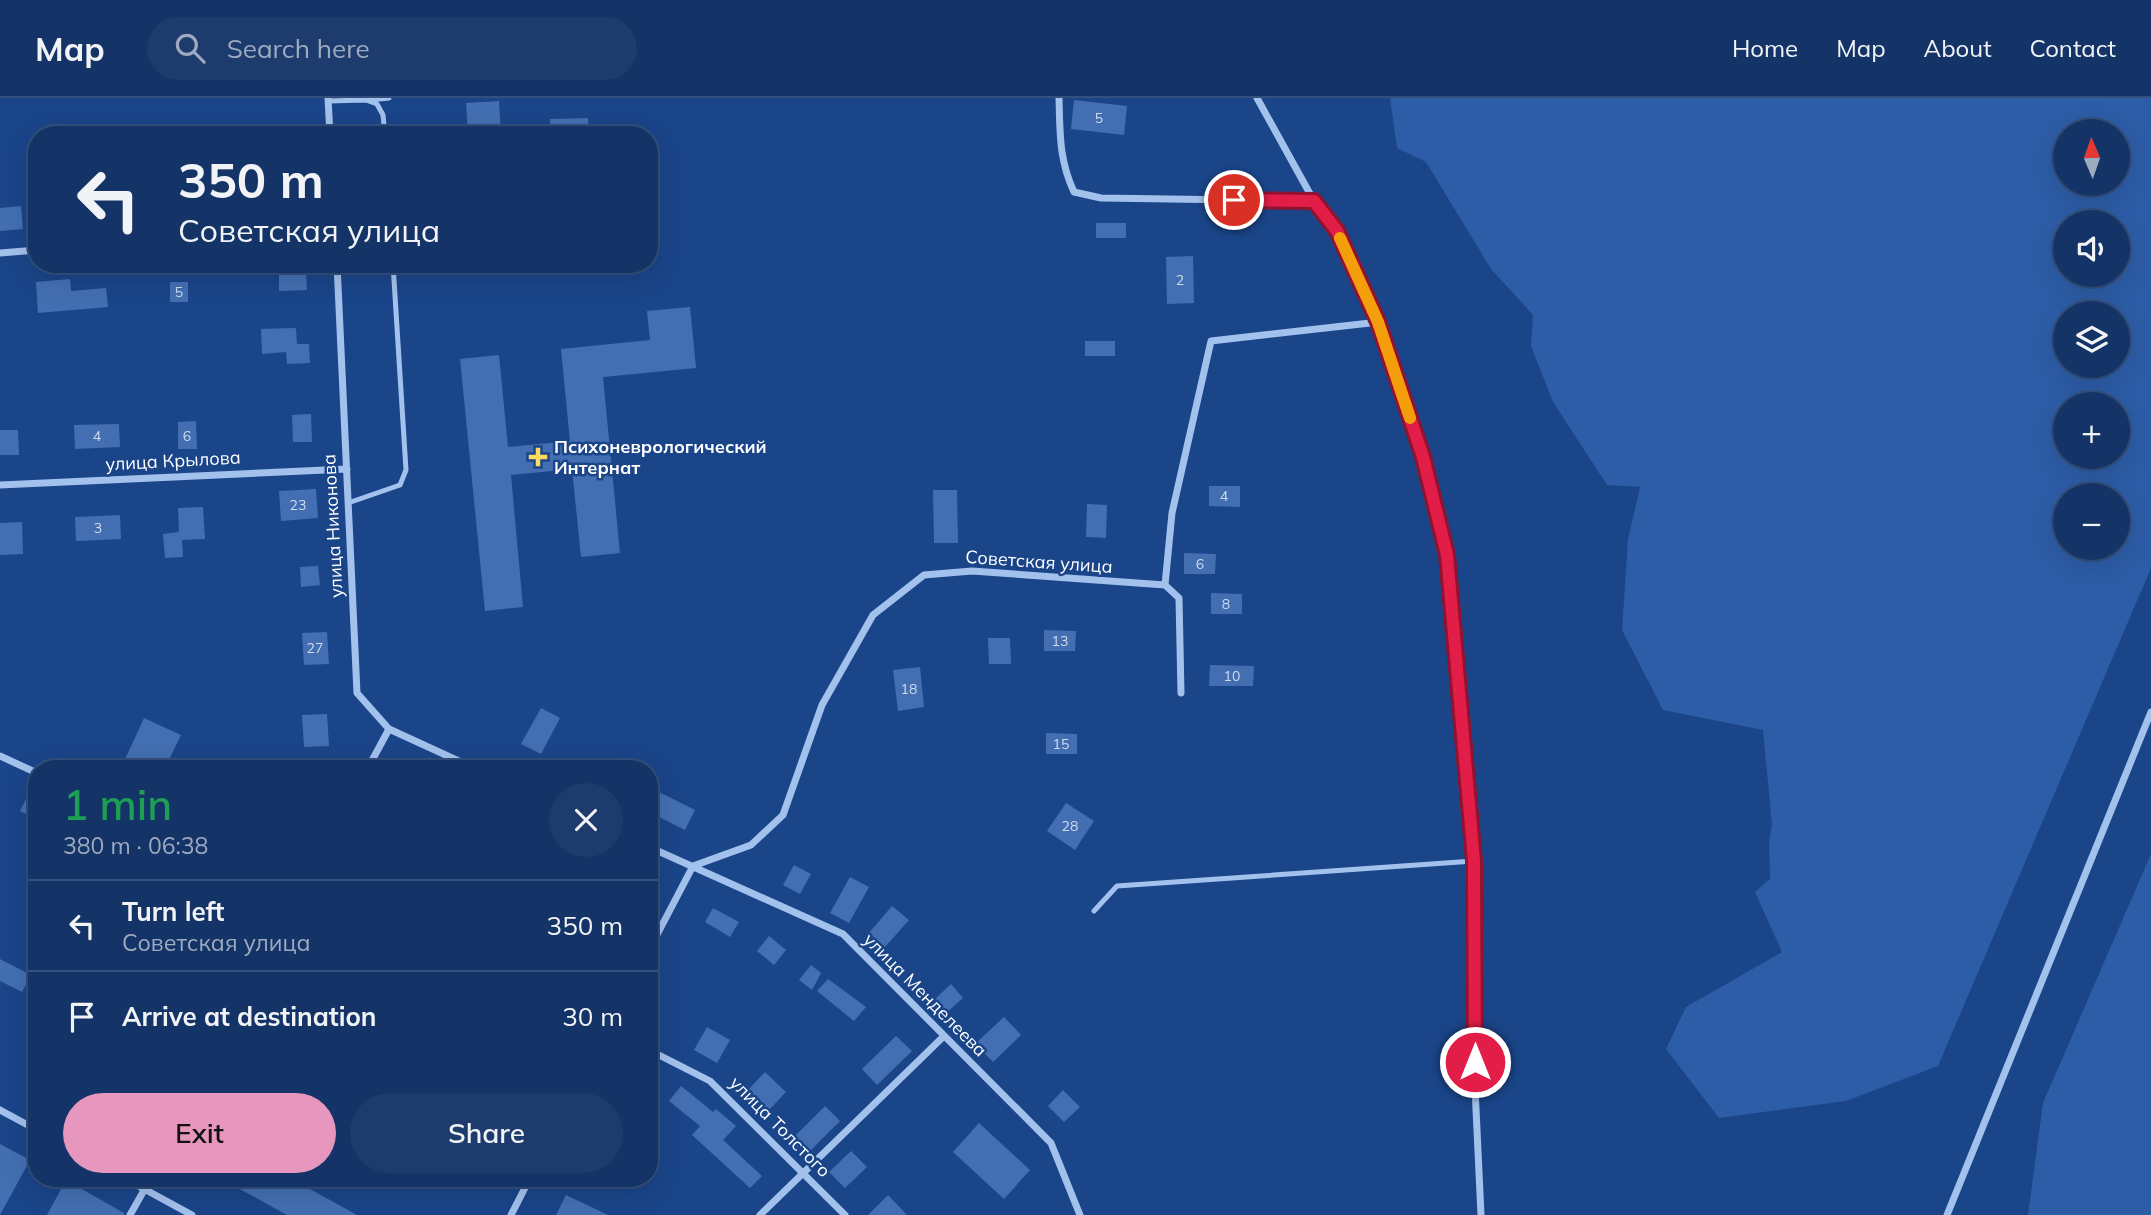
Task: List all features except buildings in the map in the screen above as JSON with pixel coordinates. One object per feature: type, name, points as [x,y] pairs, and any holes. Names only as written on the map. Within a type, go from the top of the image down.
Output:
[{"type":"street","points":[[1059,98],[1064,171],[1074,192],[1101,198],[1314,201]]},
{"type":"street","points":[[1257,98],[1314,201],[1337,231],[1378,322],[1423,457],[1447,555],[1474,861],[1475,1088],[1482,1215]]},
{"type":"street","points":[[328,100],[329,126]]},
{"type":"street","points":[[0,253],[28,251]]},
{"type":"street","name":"улица Никонова","points":[[337,273],[357,693],[389,729]]},
{"type":"street","points":[[1181,693],[1179,598],[1165,586],[1172,513],[1210,341],[1378,322]]},
{"type":"street","name":"улица Крылова","points":[[0,485],[346,469]]},
{"type":"street","name":"Советская улица","points":[[693,866],[751,845],[783,815],[822,705],[873,615],[924,575],[972,571],[1165,586]]},
{"type":"street","points":[[1947,1215],[2151,712]]},
{"type":"street","points":[[372,760],[389,729],[450,760]]},
{"type":"street","points":[[0,756],[28,769]]},
{"type":"street","name":"улица Менделеева","points":[[658,851],[843,934],[1051,1143],[1080,1215]]},
{"type":"street","points":[[658,933],[693,866]]},
{"type":"street","points":[[760,1215],[944,1036]]},
{"type":"street","name":"улица Толстого","points":[[658,1055],[710,1081],[845,1215]]},
{"type":"street","points":[[0,1110],[28,1125]]},
{"type":"street","points":[[140,1187],[192,1215]]},
{"type":"street","points":[[511,1215],[525,1187]]},
{"type":"street","points":[[130,1215],[144,1189]]},
{"type":"lane","points":[[328,100],[389,98]]},
{"type":"lane","points":[[366,100],[377,104],[385,126]]},
{"type":"lane","points":[[348,503],[400,485],[406,470],[394,273]]},
{"type":"lane","points":[[1094,911],[1117,887],[1474,861]]},
{"type":"shaded area","points":[[1390,98],[2151,98],[2151,568],[1938,1066],[1846,1101],[1719,1118],[1666,1049],[1686,1007],[1782,952],[1755,892],[1770,879],[1769,842],[1772,825],[1763,730],[1663,710],[1622,630],[1628,539],[1640,487],[1607,485],[1553,402],[1531,346],[1533,315],[1491,269],[1426,162],[1397,148]]},
{"type":"shaded area","points":[[2151,854],[2151,1215],[2028,1215],[2043,1103]]},
{"type":"slow traffic","points":[[1340,238],[1378,322],[1410,418]]},
{"type":"place","name":"Психоневрологический Интернат","points":[[538,457]]},
{"type":"route","points":[[1234,200],[1314,201],[1337,231],[1378,322],[1423,457],[1447,555],[1474,861],[1475,1062]]}]
